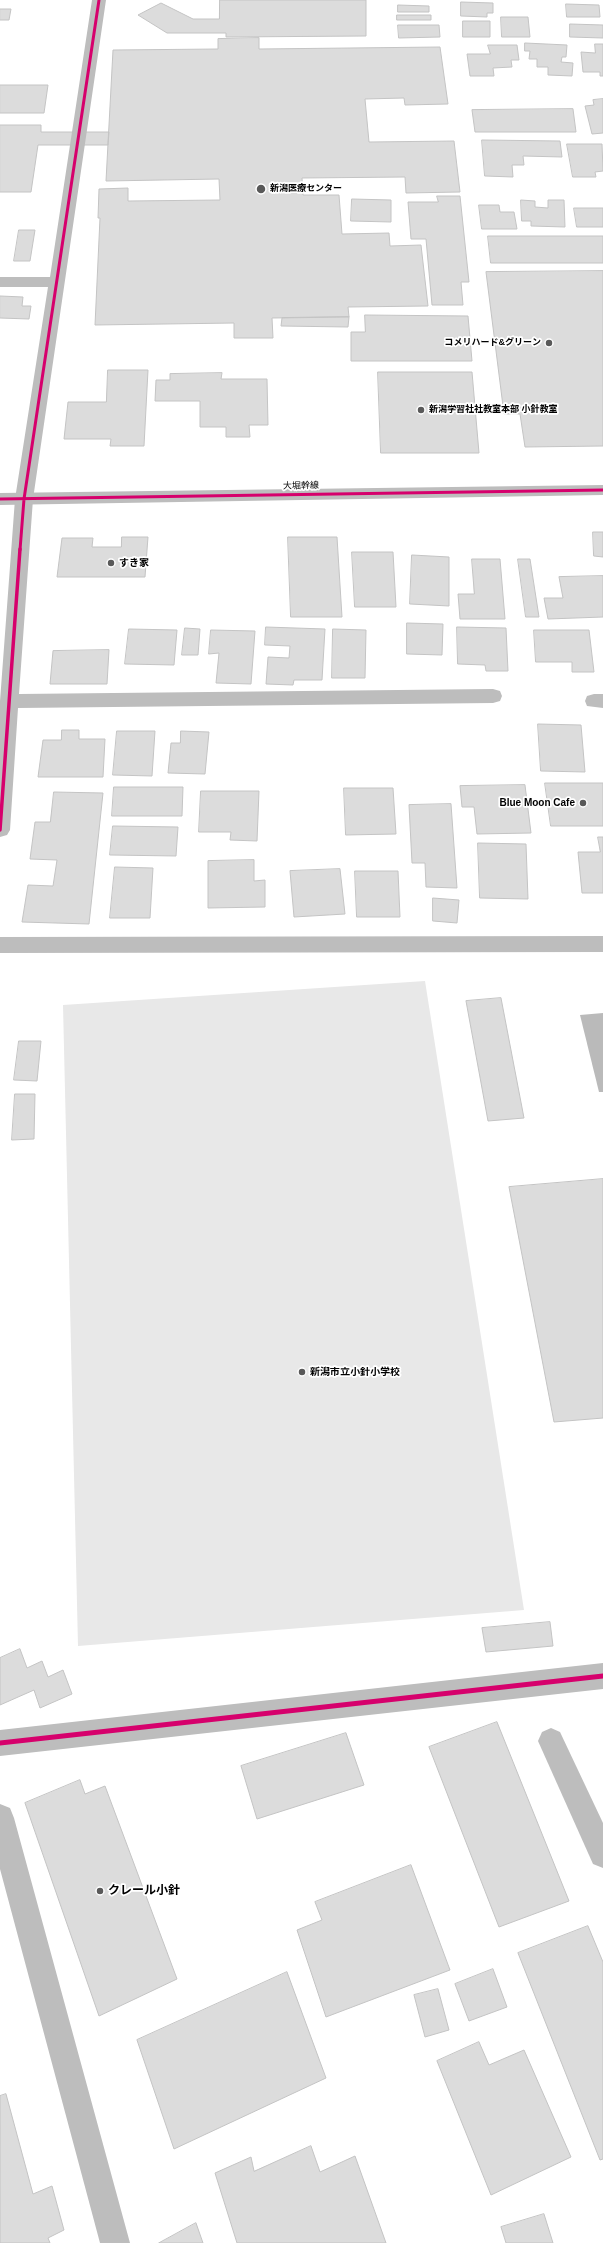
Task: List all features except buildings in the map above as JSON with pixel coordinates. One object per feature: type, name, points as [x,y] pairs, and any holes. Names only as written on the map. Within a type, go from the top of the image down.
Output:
[{"type":"street","points":[[0,830],[7,694],[24,499],[99,0]]},
{"type":"street","points":[[0,282],[57,282]]},
{"type":"street","name":"大堀幹線","points":[[0,499],[603,490]]},
{"type":"street","points":[[7,694],[494,696]]},
{"type":"street","points":[[0,945],[603,944]]},
{"type":"street","points":[[0,1743],[603,1676]]},
{"type":"street","points":[[551,1742],[603,1854]]},
{"type":"street","points":[[0,1818],[115,2243]]},
{"type":"shaded area","points":[[425,981],[524,1610],[78,1646],[63,1005]]},
{"type":"shaded area","points":[[603,1013],[603,1092],[599,1092],[580,1015]]},
{"type":"cycle path","points":[[0,830],[24,499],[99,0]]},
{"type":"cycle path","points":[[0,499],[603,490]]},
{"type":"cycle path","points":[[0,1743],[603,1676]]},
{"type":"place","name":"新潟医療センター","points":[[261,189]]},
{"type":"place","name":"コメリハード&グリーン","points":[[549,343]]},
{"type":"place","name":"新潟学習社社教室本部 小針教室","points":[[421,410]]},
{"type":"place","name":"すき家","points":[[111,563]]},
{"type":"place","name":"Blue Moon Cafe","points":[[583,803]]},
{"type":"place","name":"新潟市立小針小学校","points":[[302,1372]]},
{"type":"place","name":"クレール小針","points":[[100,1891]]}]
